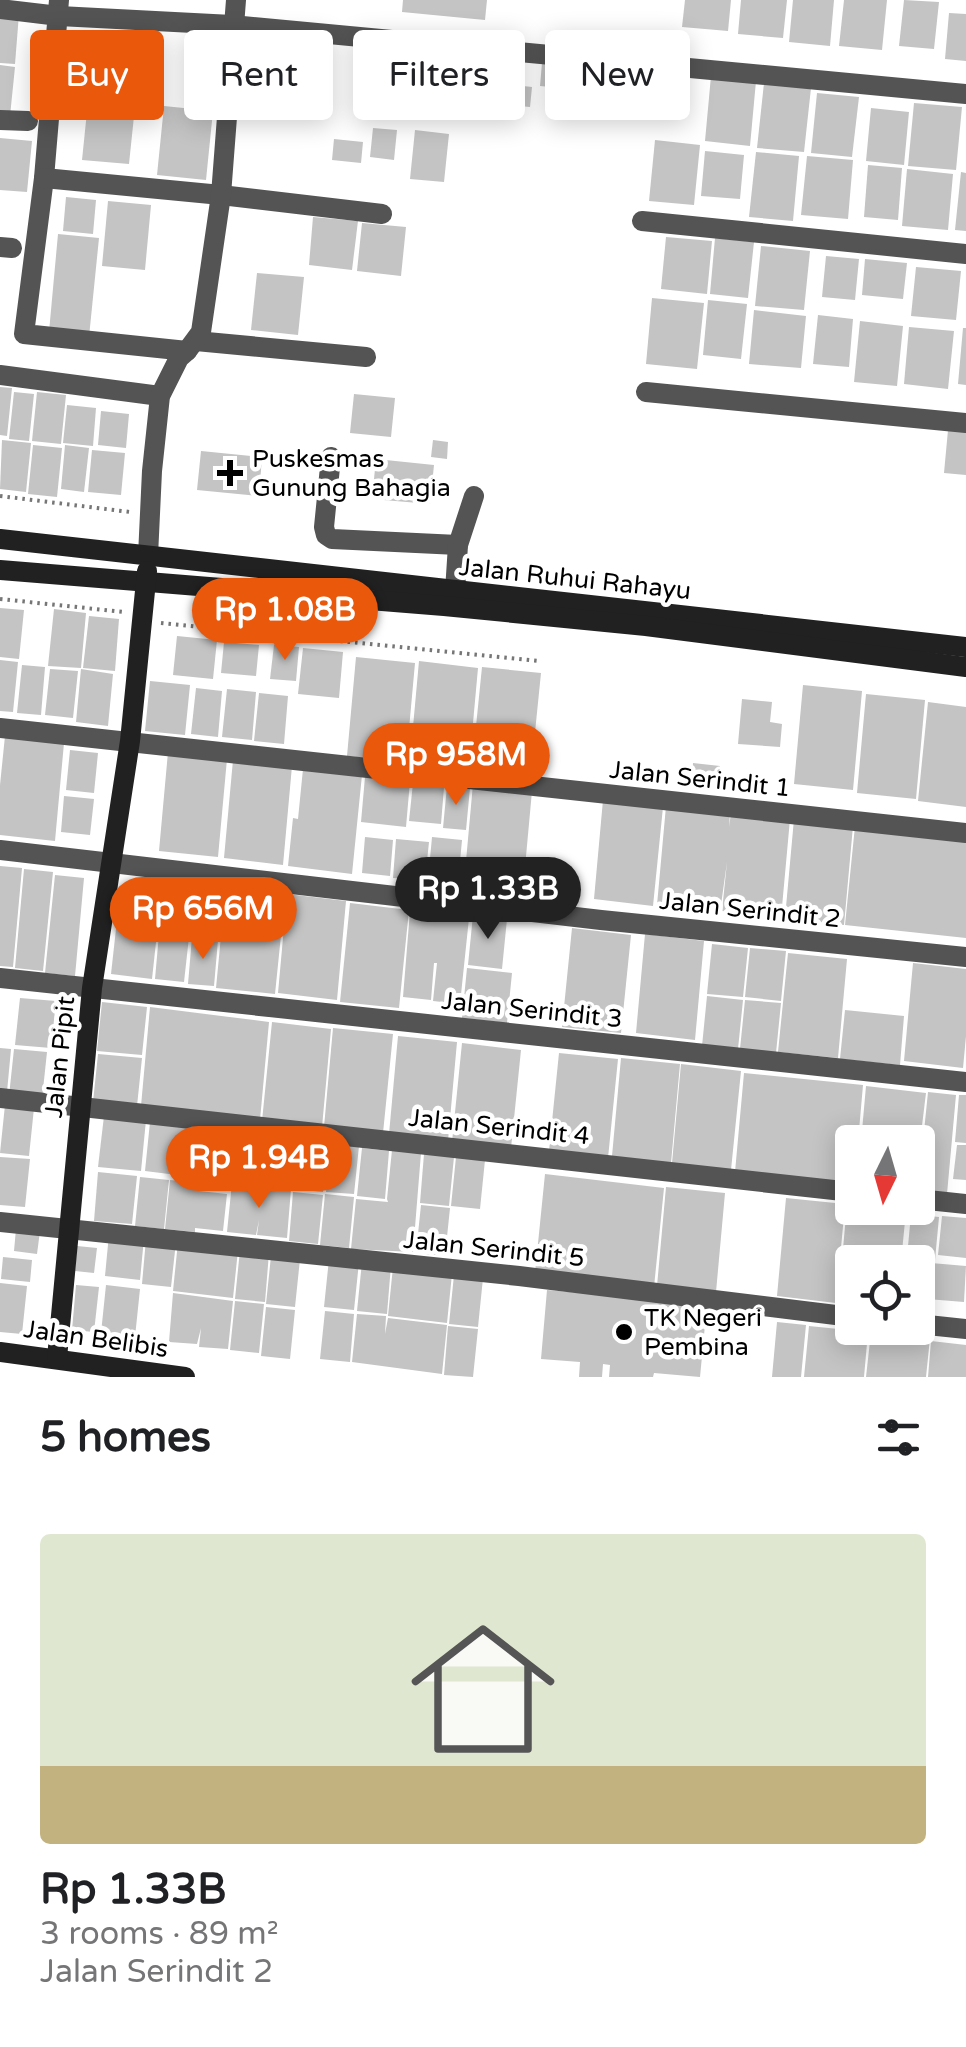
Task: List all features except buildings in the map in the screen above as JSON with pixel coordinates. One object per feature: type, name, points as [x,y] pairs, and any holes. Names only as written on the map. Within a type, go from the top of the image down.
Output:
[{"type":"main road","name":"Jalan Ruhui Rahayu","points":[[0,539],[966,647]]},
{"type":"main road","name":"Jalan Pipit","points":[[57,1358],[92,988],[130,741],[148,556]]},
{"type":"main road","name":"Jalan Ruhui Rahayu","points":[[0,570],[628,624],[966,667]]},
{"type":"main road","name":"Jalan Belibis","points":[[0,1352],[185,1377]]},
{"type":"street","points":[[148,556],[160,396],[179,358],[201,332],[220,195],[236,0]]},
{"type":"street","points":[[0,8],[59,8],[966,94]]},
{"type":"street","points":[[59,8],[44,178],[24,334],[366,357]]},
{"type":"street","points":[[0,120],[28,121]]},
{"type":"street","points":[[44,178],[382,214]]},
{"type":"street","points":[[642,221],[966,254]]},
{"type":"street","points":[[0,376],[160,396]]},
{"type":"street","points":[[646,392],[966,423]]},
{"type":"street","points":[[331,457],[326,535],[458,545]]},
{"type":"street","points":[[455,590],[458,545],[474,496]]},
{"type":"street","name":"Jalan Serindit 1","points":[[0,728],[966,833]]},
{"type":"street","name":"Jalan Serindit 2","points":[[0,850],[601,920],[966,957]]},
{"type":"street","name":"Jalan Serindit 3","points":[[0,978],[966,1082]]},
{"type":"street","name":"Jalan Serindit 4","points":[[0,1098],[835,1190]]},
{"type":"street","points":[[935,1201],[966,1204]]},
{"type":"street","name":"Jalan Serindit 5","points":[[0,1222],[519,1276],[835,1315]]},
{"type":"street","points":[[935,1326],[966,1329]]},
{"type":"path","points":[[0,496],[150,514]]},
{"type":"path","points":[[0,599],[540,661]]},
{"type":"place","name":"Puskesmas Gunung Bahagia","points":[[230,473]]},
{"type":"place","name":"TK Negeri Pembina","points":[[624,1332]]}]
